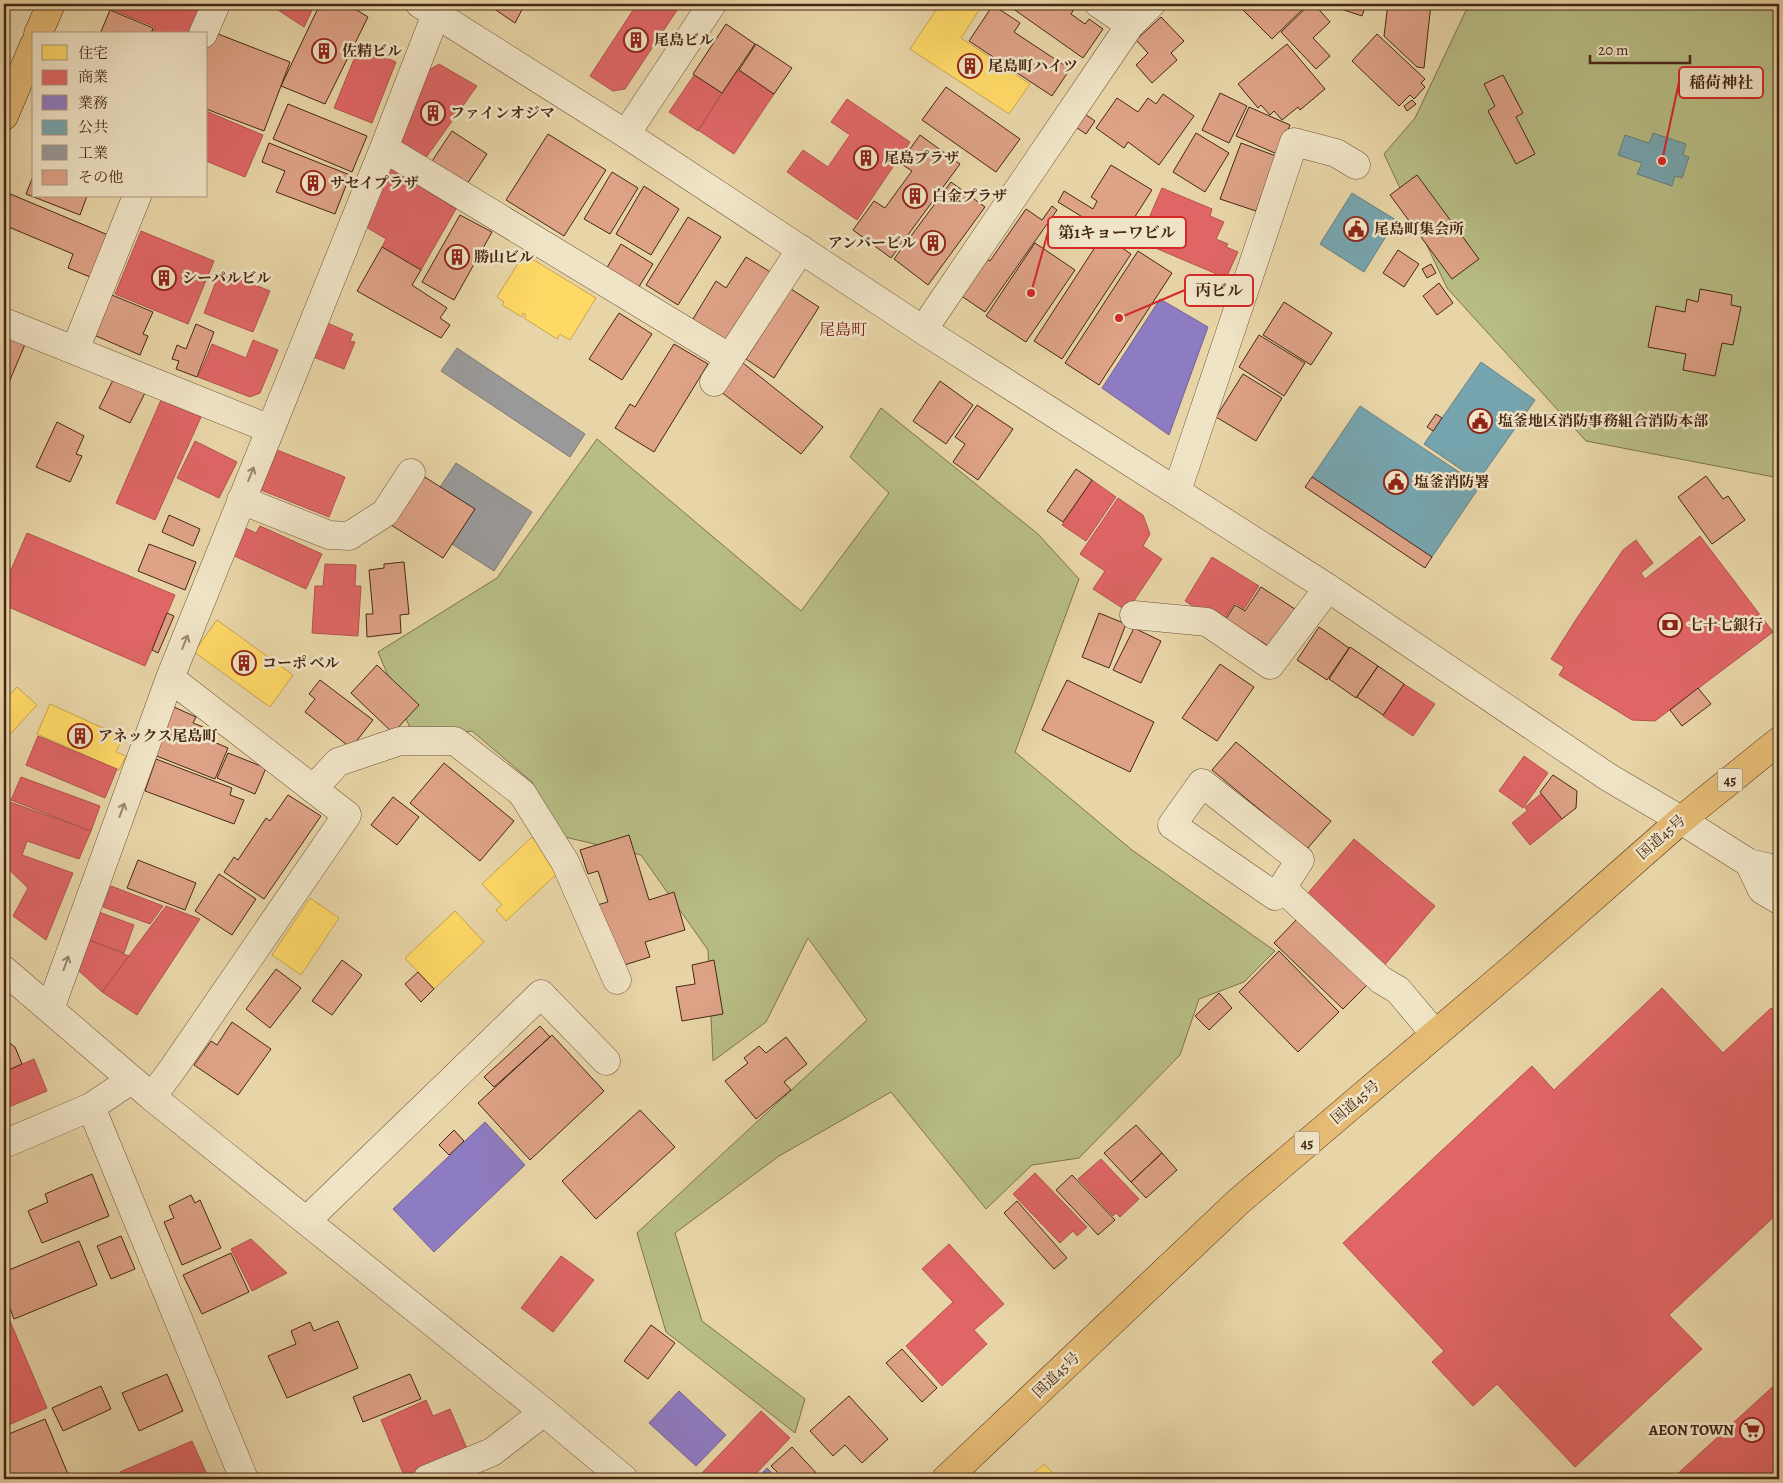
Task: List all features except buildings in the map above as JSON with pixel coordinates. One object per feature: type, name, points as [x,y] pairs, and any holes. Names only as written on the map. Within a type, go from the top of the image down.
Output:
[{"type":"highway","points":[[39,32],[51,4]]},
{"type":"highway","points":[[4,116],[32,50]]},
{"type":"highway","name":"国道45号","points":[[946,1479],[1238,1202],[1521,961],[1681,820],[1779,741]]},
{"type":"street","points":[[204,32],[216,4]]},
{"type":"street","points":[[626,134],[712,4]]},
{"type":"street","points":[[1099,4],[1130,24]]},
{"type":"street","points":[[923,330],[1130,24],[1151,4]]},
{"type":"street","points":[[50,1009],[170,678],[384,148],[432,7],[923,330],[1328,588],[1608,777],[1749,863],[1779,870]]},
{"type":"street","points":[[1177,491],[1294,142],[1336,153],[1356,165]]},
{"type":"street","points":[[384,148],[730,358]]},
{"type":"street","points":[[75,350],[136,198]]},
{"type":"street","points":[[714,382],[801,249]]},
{"type":"street","points":[[4,322],[270,428]]},
{"type":"street","points":[[241,500],[329,535],[349,536],[385,513],[411,473]]},
{"type":"street","points":[[1134,615],[1207,622],[1270,664],[1328,588]]},
{"type":"street","points":[[152,1097],[347,816],[170,678]]},
{"type":"street","points":[[313,789],[338,762],[400,741],[454,741],[522,793],[565,862],[617,980]]},
{"type":"street","points":[[1202,782],[1300,860],[1282,888],[1275,896],[1172,826],[1202,782]]},
{"type":"street","points":[[1749,863],[1762,890],[1779,900]]},
{"type":"street","points":[[1282,888],[1381,980],[1398,990],[1435,1034]]},
{"type":"street","points":[[4,970],[131,1080],[544,1412],[624,1479]]},
{"type":"street","points":[[306,1221],[541,994],[606,1061]]},
{"type":"street","points":[[4,1144],[91,1107],[131,1080]]},
{"type":"street","points":[[91,1107],[244,1479]]},
{"type":"street","points":[[427,1479],[492,1452],[544,1412]]},
{"type":"green space","points":[[1469,4],[1779,4],[1779,478],[1586,441],[1447,288],[1384,154],[1415,118]]},
{"type":"green space","points":[[881,408],[1038,534],[1079,579],[1015,752],[1132,850],[1275,951],[1244,982],[1199,999],[1180,1055],[1079,1158],[1032,1165],[986,1209],[891,1092],[779,1156],[675,1233],[702,1321],[805,1399],[795,1433],[666,1332],[637,1233],[867,1020],[808,938],[766,1022],[713,1061],[708,950],[641,855],[552,834],[532,782],[472,731],[415,740],[378,652],[497,578],[597,439],[801,611],[889,493],[850,457]]},
{"type":"place","name":"尾島ビル","points":[[636,40]]},
{"type":"place","name":"佐精ビル","points":[[324,51]]},
{"type":"place","name":"尾島町ハイツ","points":[[970,66]]},
{"type":"place","name":"ファインオジマ","points":[[433,113]]},
{"type":"place","name":"尾島プラザ","points":[[866,158]]},
{"type":"place","name":"稲荷神社","points":[[1662,161]]},
{"type":"place","name":"サセイプラザ","points":[[313,183]]},
{"type":"place","name":"白金プラザ","points":[[915,196]]},
{"type":"place","name":"尾島町集会所","points":[[1356,229]]},
{"type":"place","name":"アンバービル","points":[[933,243]]},
{"type":"place","name":"勝山ビル","points":[[457,257]]},
{"type":"place","name":"シーパルビル","points":[[164,278]]},
{"type":"place","name":"第1キョーワビル","points":[[1031,293]]},
{"type":"place","name":"丙ビル","points":[[1119,318]]},
{"type":"place","name":"塩釜地区消防事務組合消防本部","points":[[1480,421]]},
{"type":"place","name":"塩釜消防署","points":[[1396,482]]},
{"type":"place","name":"七十七銀行","points":[[1670,625]]},
{"type":"place","name":"コーポ ベル","points":[[244,663]]},
{"type":"place","name":"アネックス尾島町","points":[[80,736]]},
{"type":"place","name":"AEON TOWN","points":[[1752,1430]]},
{"type":"district","name":"尾島町","points":[[843,329]]}]
